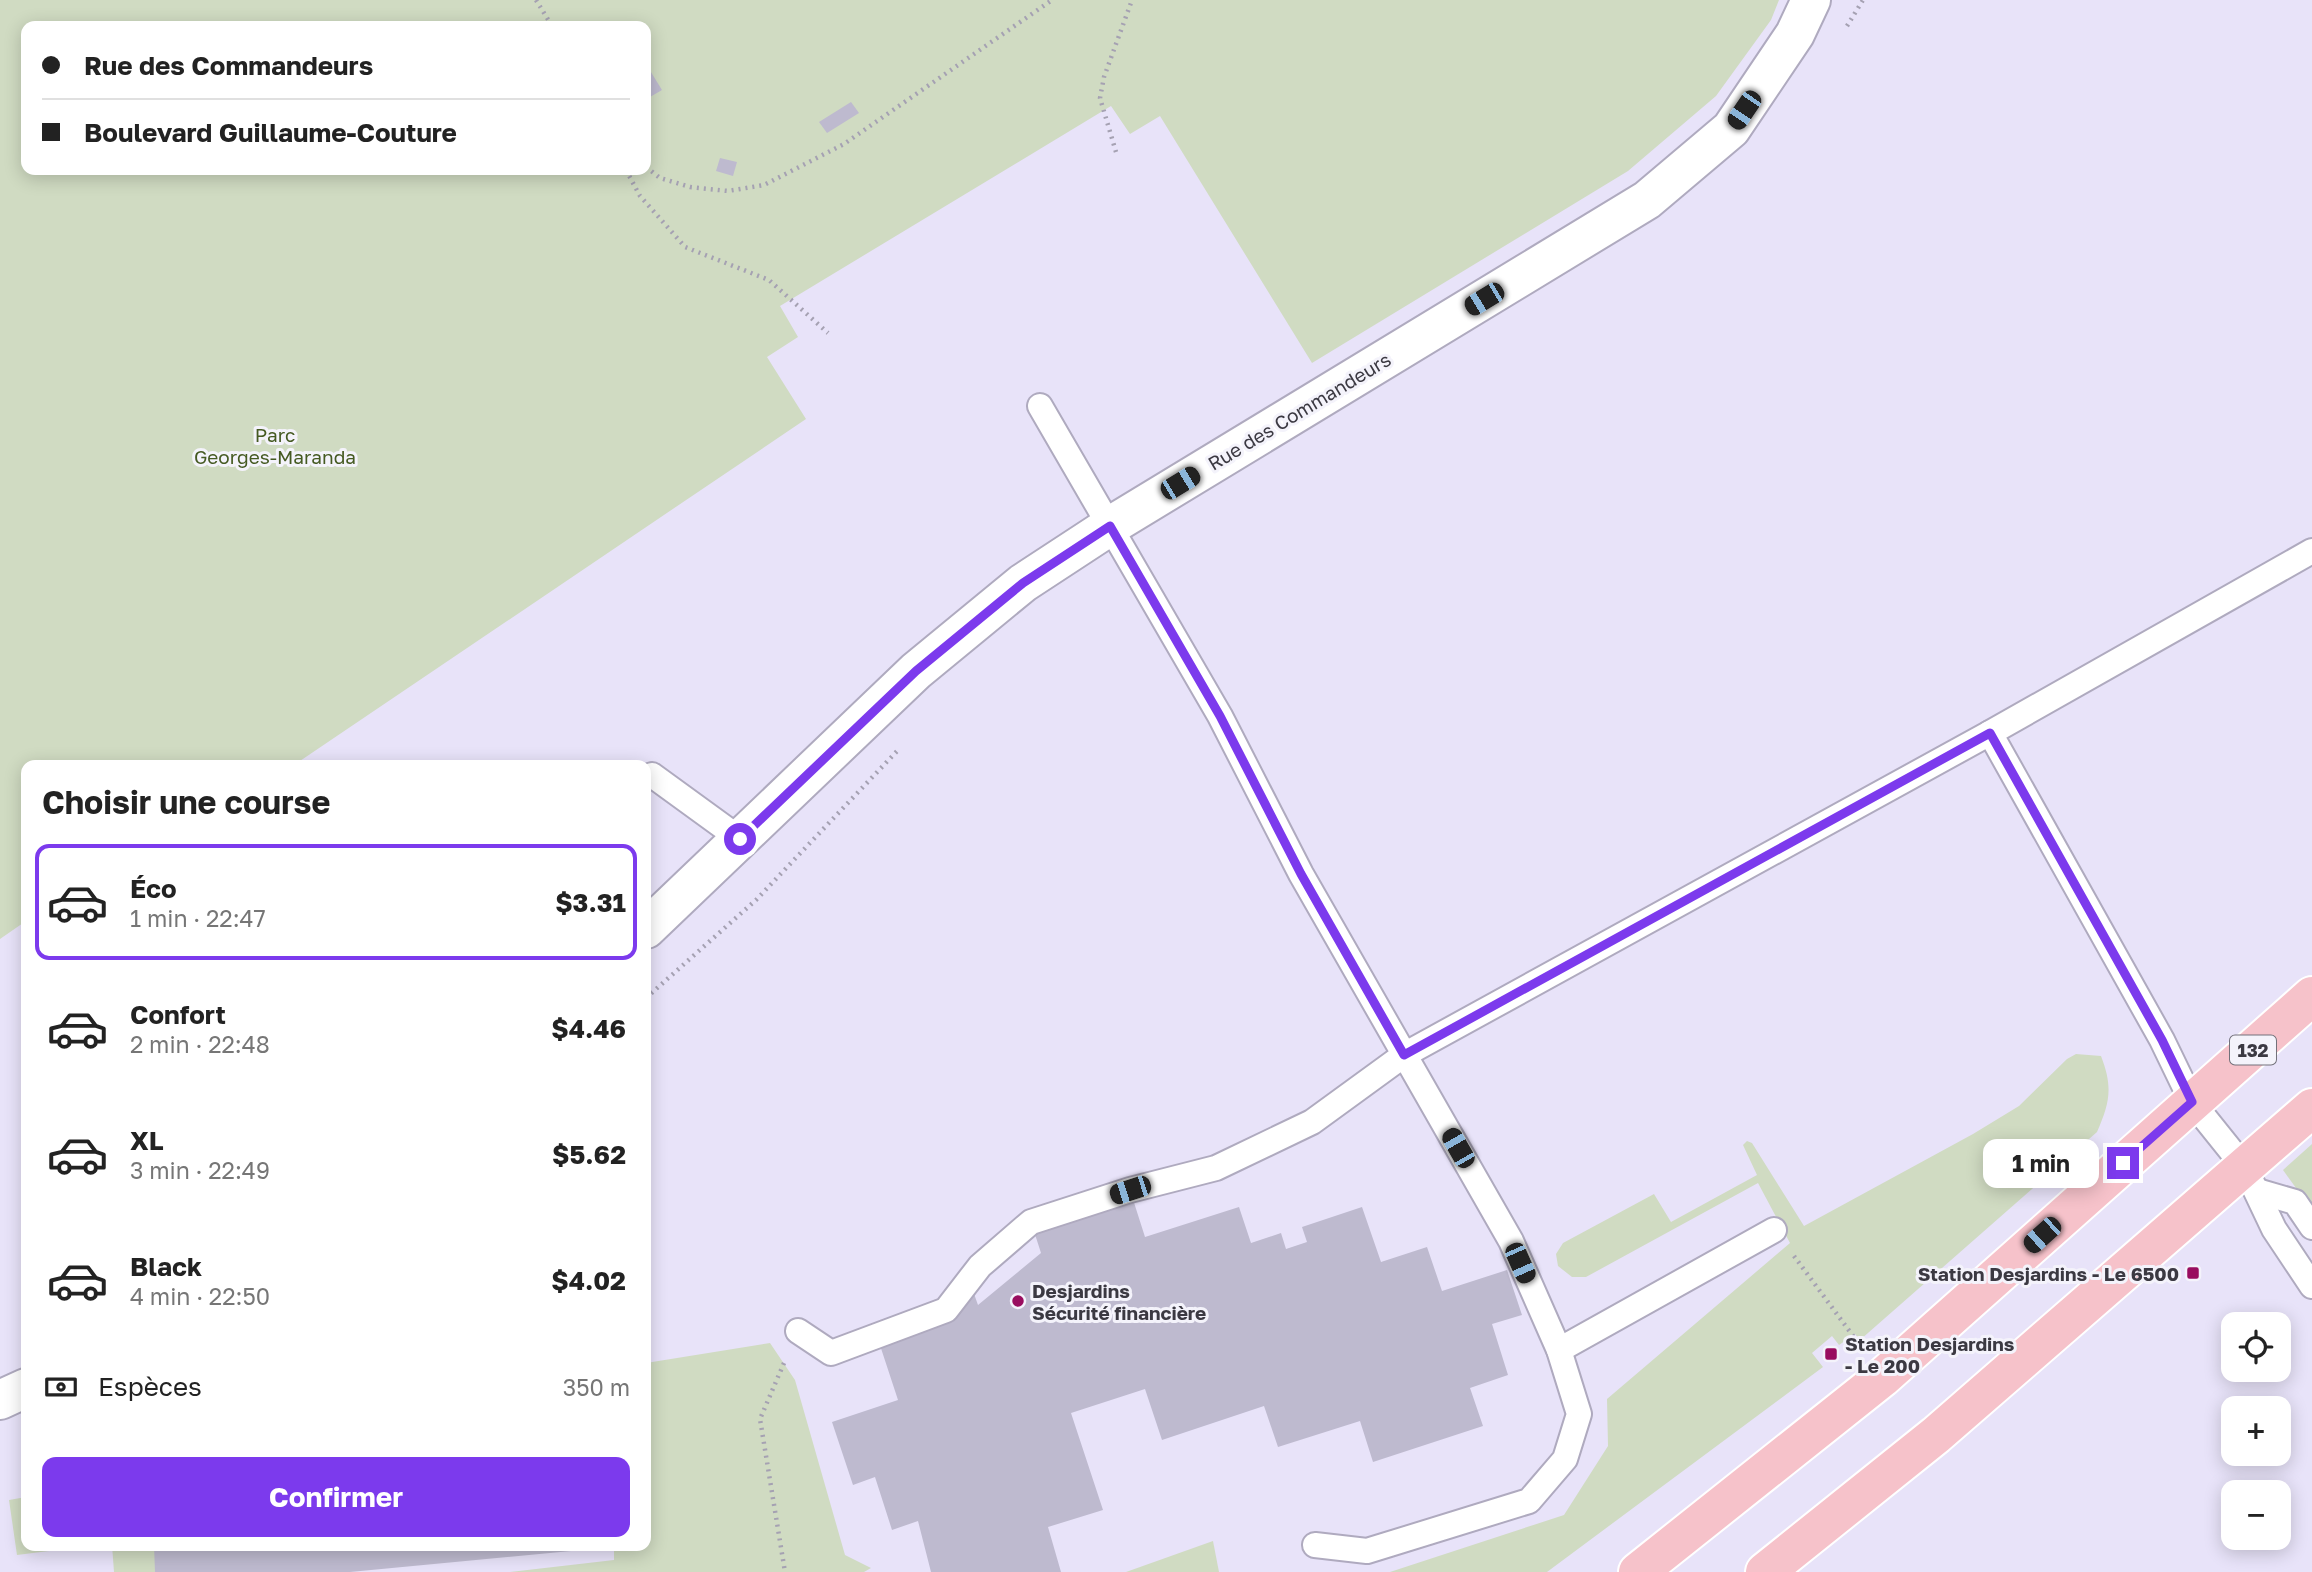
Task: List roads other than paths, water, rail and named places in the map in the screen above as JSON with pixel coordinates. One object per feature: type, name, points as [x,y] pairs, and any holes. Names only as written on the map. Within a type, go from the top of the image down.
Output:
[{"type":"main road","name":"132","points":[[1638,1572],[1882,1378],[2312,996]]},
{"type":"main road","points":[[1765,1572],[2251,1179],[2312,1108]]},
{"type":"street","name":"Rue des Commandeurs","points":[[651,924],[916,671],[1023,583],[1110,526],[1647,200],[1731,129],[1795,34],[1811,0]]},
{"type":"street","points":[[0,1400],[21,1390]]},
{"type":"lane","points":[[1040,406],[1220,716],[1301,874],[1511,1241],[1559,1350],[1579,1414],[1565,1459],[1530,1501],[1367,1550],[1315,1545]]},
{"type":"lane","points":[[798,1331],[831,1353],[946,1310],[980,1266],[1031,1222],[1130,1190],[1216,1168],[1312,1122],[1404,1055],[1990,733],[2312,551]]},
{"type":"lane","points":[[1990,733],[2162,1040],[2192,1102],[2251,1179],[2274,1229],[2312,1286]]},
{"type":"lane","points":[[652,775],[740,839]]},
{"type":"lane","points":[[2251,1179],[2295,1202],[2312,1227]]},
{"type":"lane","points":[[1559,1350],[1774,1230]]},
{"type":"place","name":"Station Desjardins - Le 6500","points":[[2193,1273]]},
{"type":"place","name":"Desjardins Sécurité financière","points":[[1018,1301]]},
{"type":"place","name":"Station Desjardins - Le 200","points":[[1831,1354]]},
{"type":"park label","name":"Parc Georges-Maranda","points":[[275,445]]}]
